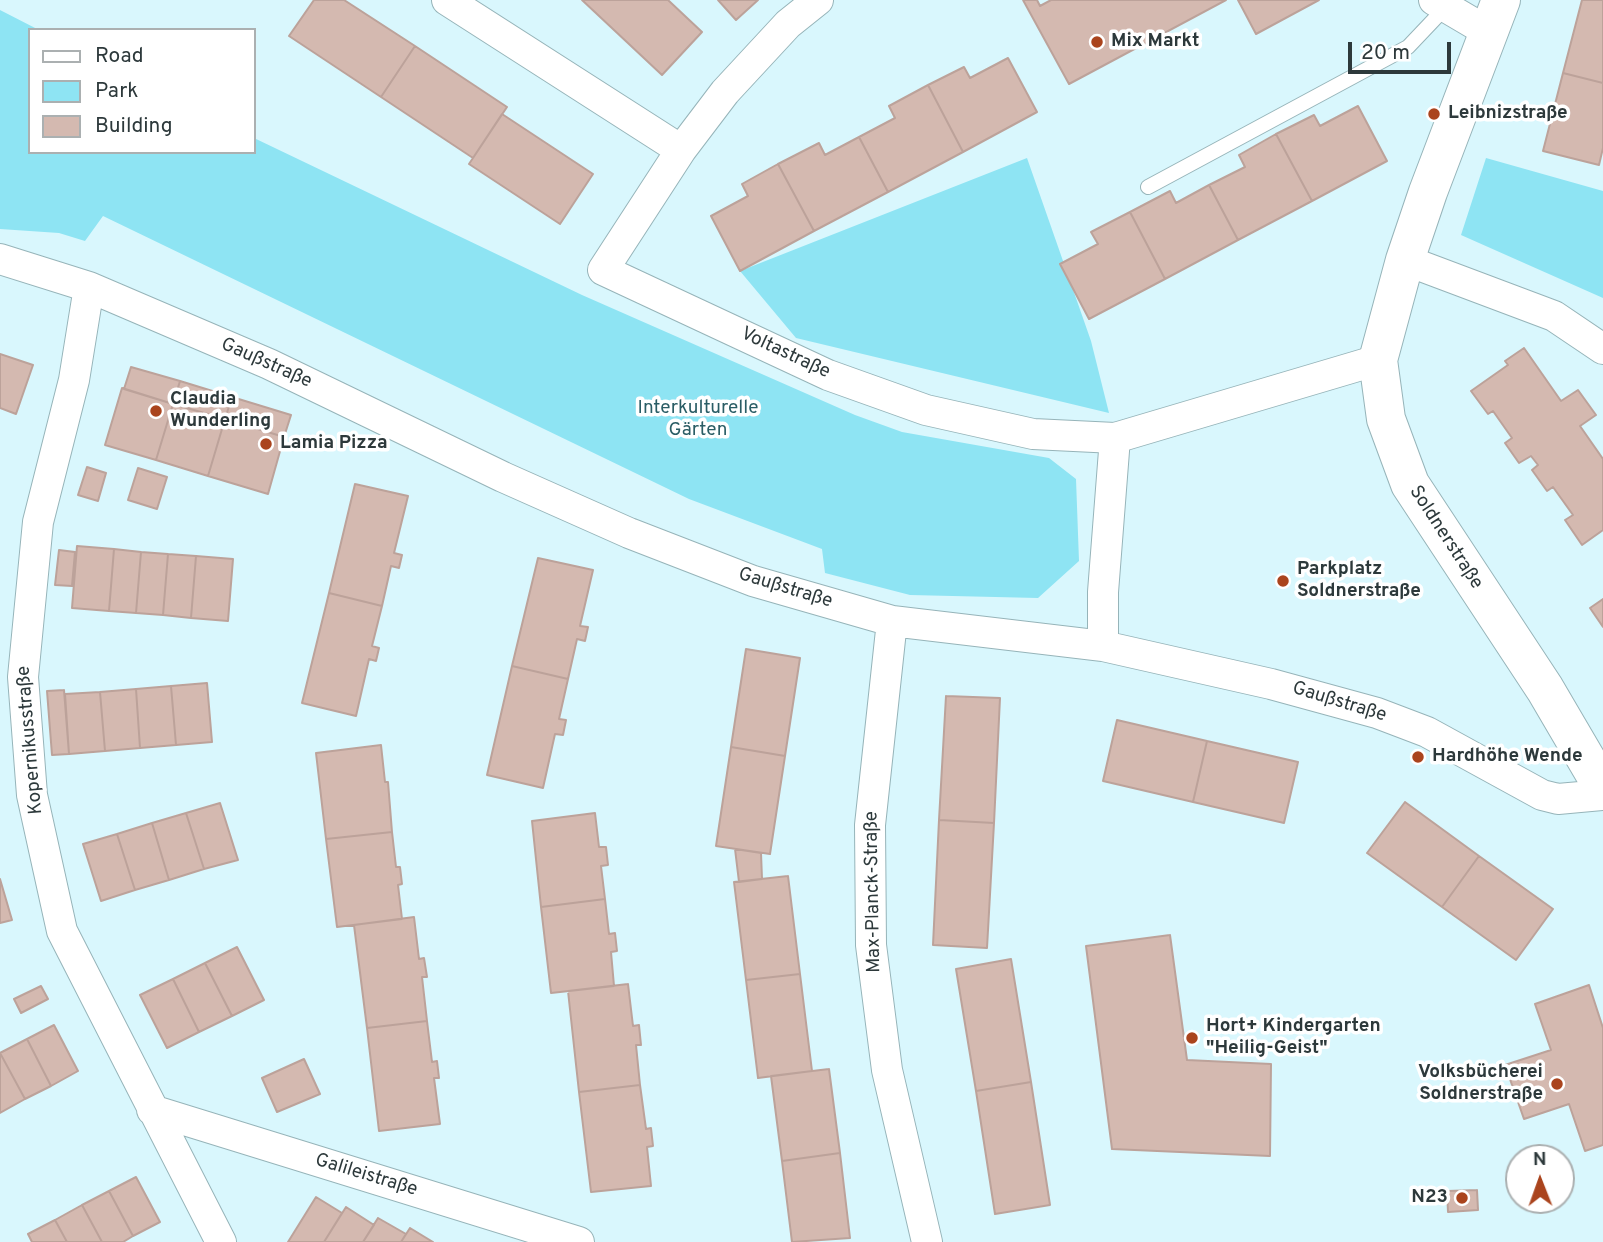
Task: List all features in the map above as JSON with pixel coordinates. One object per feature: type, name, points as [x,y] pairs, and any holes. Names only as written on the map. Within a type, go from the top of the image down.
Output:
[{"type":"street","points":[[447,0],[681,150]]},
{"type":"street","name":"Voltastraße","points":[[818,0],[788,23],[725,92],[681,150],[603,270],[828,375],[926,410],[1033,434],[1115,438],[1378,360]]},
{"type":"street","points":[[1439,4],[1496,16]]},
{"type":"street","name":"Soldnerstraße","points":[[1496,16],[1428,192],[1405,260],[1378,360],[1386,419],[1410,484],[1545,689],[1603,788]]},
{"type":"street","name":"Gaußstraße","points":[[0,259],[89,288],[269,364],[503,477],[629,533],[753,581],[892,621],[1103,646],[1271,684],[1377,713],[1427,732],[1542,795],[1558,799],[1603,795]]},
{"type":"street","points":[[1405,260],[1554,316],[1603,349]]},
{"type":"street","name":"Kopernikusstraße","points":[[89,288],[74,380],[38,522],[23,677],[32,795],[62,931],[221,1242]]},
{"type":"street","points":[[1103,646],[1103,592],[1115,438]]},
{"type":"street","name":"Max-Planck-Straße","points":[[892,621],[870,825],[871,945],[887,1070],[927,1242]]},
{"type":"street","name":"Galileistraße","points":[[152,1110],[579,1242]]},
{"type":"lane","points":[[1148,187],[1408,47],[1439,4]]},
{"type":"green space","name":"Interkulturelle Gärten","points":[[0,10],[35,28],[28,28],[28,154],[256,154],[256,139],[582,295],[855,415],[902,432],[1049,458],[1076,479],[1079,561],[1038,598],[910,595],[825,573],[822,549],[689,499],[103,216],[85,241],[59,233],[0,229]]},
{"type":"green space","points":[[1027,158],[1091,341],[1109,413],[796,338],[740,271]]},
{"type":"green space","points":[[1486,158],[1603,191],[1603,298],[1461,235]]},
{"type":"building","points":[[314,0],[344,0],[415,46],[381,97],[289,36]]},
{"type":"building","points":[[582,0],[668,0],[702,32],[662,75]]},
{"type":"building","points":[[718,0],[758,0],[736,20]]},
{"type":"building","name":"Mix Markt","points":[[1023,0],[1037,0],[1040,6],[1051,0],[1226,0],[1069,84]]},
{"type":"building","points":[[1238,0],[1319,0],[1256,34]]},
{"type":"building","points":[[1582,0],[1603,0],[1603,83],[1563,73]]},
{"type":"building","points":[[415,46],[507,107],[473,158],[381,97]]},
{"type":"building","points":[[1008,58],[1037,112],[963,152],[928,85],[964,67],[970,78]]},
{"type":"building","points":[[1563,73],[1603,83],[1603,148],[1599,165],[1543,151]]},
{"type":"building","points":[[928,85],[963,152],[888,192],[859,137],[895,118],[889,106]]},
{"type":"building","points":[[1358,106],[1387,161],[1312,201],[1276,134],[1314,115],[1320,126]]},
{"type":"building","points":[[502,114],[593,174],[560,224],[469,164]]},
{"type":"building","points":[[1276,134],[1312,201],[1238,240],[1209,185],[1245,167],[1239,155]]},
{"type":"building","points":[[859,137],[888,192],[814,231],[778,164],[819,143],[825,155]]},
{"type":"building","points":[[778,164],[814,231],[740,271],[711,216],[748,196],[742,184]]},
{"type":"building","points":[[1209,185],[1238,240],[1165,279],[1130,212],[1170,191],[1176,203]]},
{"type":"building","points":[[1130,212],[1165,279],[1089,319],[1060,264],[1098,244],[1091,232]]},
{"type":"building","points":[[1524,348],[1561,401],[1578,390],[1596,415],[1580,426],[1603,459],[1603,530],[1582,545],[1565,520],[1573,515],[1553,487],[1547,491],[1532,470],[1538,465],[1531,456],[1519,463],[1505,443],[1512,438],[1493,411],[1488,414],[1471,391],[1508,365],[1505,361]]},
{"type":"building","points":[[0,354],[33,365],[16,414],[0,408]]},
{"type":"building","points":[[131,367],[180,381],[173,404],[124,389]]},
{"type":"building","points":[[180,381],[232,397],[225,419],[173,404]]},
{"type":"building","points":[[122,388],[173,404],[156,460],[105,445]]},
{"type":"building","points":[[232,397],[291,415],[284,437],[225,419]]},
{"type":"building","points":[[173,404],[225,419],[208,476],[156,460]]},
{"type":"building","points":[[225,419],[284,437],[268,494],[208,476]]},
{"type":"building","points":[[87,467],[106,473],[98,501],[78,495]]},
{"type":"building","points":[[138,468],[167,477],[157,509],[128,500]]},
{"type":"building","points":[[355,484],[408,496],[394,553],[402,555],[399,568],[391,566],[382,606],[329,593]]},
{"type":"building","points":[[77,546],[114,549],[109,611],[72,608]]},
{"type":"building","points":[[114,549],[141,552],[136,613],[109,611]]},
{"type":"building","points":[[59,550],[75,552],[72,586],[55,585]]},
{"type":"building","points":[[141,552],[168,554],[163,615],[136,613]]},
{"type":"building","points":[[168,554],[196,556],[191,618],[163,615]]},
{"type":"building","points":[[196,556],[233,559],[228,621],[191,618]]},
{"type":"building","points":[[538,558],[593,570],[580,626],[588,627],[585,641],[577,639],[568,679],[512,666]]},
{"type":"building","points":[[329,593],[382,606],[372,646],[379,648],[376,661],[369,659],[356,716],[302,703]]},
{"type":"building","points":[[1603,599],[1603,627],[1590,608]]},
{"type":"building","points":[[746,649],[800,658],[785,756],[731,747]]},
{"type":"building","points":[[512,666],[568,679],[559,719],[566,720],[563,735],[555,734],[543,788],[487,775]]},
{"type":"building","points":[[207,683],[212,742],[176,745],[171,686]]},
{"type":"building","points":[[171,686],[176,745],[140,748],[136,689]]},
{"type":"building","points":[[136,689],[140,748],[105,751],[100,692]]},
{"type":"building","points":[[64,690],[69,754],[52,755],[47,691]]},
{"type":"building","points":[[100,692],[105,751],[69,754],[65,694]]},
{"type":"building","points":[[946,696],[1000,698],[994,823],[939,820]]},
{"type":"building","points":[[1117,720],[1207,741],[1193,802],[1103,781]]},
{"type":"building","points":[[1207,741],[1298,762],[1284,823],[1193,802]]},
{"type":"building","points":[[381,745],[385,782],[388,782],[392,832],[326,839],[316,753]]},
{"type":"building","points":[[731,747],[785,756],[770,854],[716,846]]},
{"type":"building","points":[[1405,802],[1479,856],[1442,907],[1367,853]]},
{"type":"building","points":[[220,803],[238,860],[204,869],[186,813]]},
{"type":"building","points":[[186,813],[204,869],[169,880],[152,823]]},
{"type":"building","points":[[595,813],[599,847],[606,847],[608,865],[601,866],[605,899],[541,907],[532,821]]},
{"type":"building","points":[[939,820],[994,823],[987,948],[933,945]]},
{"type":"building","points":[[152,823],[169,880],[135,890],[117,834]]},
{"type":"building","points":[[392,832],[396,867],[400,867],[402,884],[398,885],[402,919],[337,927],[326,839]]},
{"type":"building","points":[[117,834],[135,890],[101,901],[83,844]]},
{"type":"building","points":[[735,849],[761,853],[762,879],[739,882]]},
{"type":"building","points":[[1479,856],[1553,909],[1516,960],[1442,907]]},
{"type":"building","points":[[788,876],[800,974],[746,980],[734,882]]},
{"type":"building","points":[[0,879],[12,920],[0,923]]},
{"type":"building","points":[[605,899],[609,934],[615,933],[617,951],[611,952],[614,986],[551,993],[541,907]]},
{"type":"building","points":[[414,917],[419,959],[424,958],[427,977],[422,977],[427,1021],[367,1028],[354,925]]},
{"type":"building","points":[[1170,935],[1187,1060],[1271,1064],[1270,1156],[1112,1149],[1086,946]]},
{"type":"building","points":[[237,947],[264,1000],[232,1016],[205,963]]},
{"type":"building","points":[[1011,959],[1031,1082],[976,1091],[956,969]]},
{"type":"building","points":[[205,963],[232,1016],[199,1032],[173,979]]},
{"type":"building","points":[[800,974],[812,1071],[758,1078],[746,980]]},
{"type":"building","points":[[173,979],[199,1032],[167,1048],[140,995]]},
{"type":"building","points":[[628,984],[633,1026],[639,1025],[641,1045],[636,1045],[640,1085],[579,1092],[568,991]]},
{"type":"building","name":"Volksbücherei Soldnerstraße","points":[[1589,985],[1603,1028],[1603,1145],[1585,1151],[1569,1104],[1524,1119],[1505,1065],[1551,1050],[1535,1004]]},
{"type":"building","points":[[41,986],[48,999],[21,1013],[14,999]]},
{"type":"building","points":[[427,1021],[432,1062],[437,1061],[439,1078],[434,1078],[440,1124],[379,1131],[367,1028]]},
{"type":"building","points":[[54,1025],[78,1071],[51,1086],[27,1039]]},
{"type":"building","points":[[27,1039],[51,1086],[25,1099],[0,1053]]},
{"type":"building","points":[[0,1053],[25,1099],[0,1113]]},
{"type":"building","points":[[304,1059],[320,1094],[277,1112],[262,1078]]},
{"type":"building","points":[[829,1069],[840,1153],[782,1161],[771,1076]]},
{"type":"building","points":[[1031,1082],[1050,1205],[995,1214],[976,1091]]},
{"type":"building","points":[[640,1085],[646,1129],[651,1128],[653,1146],[647,1147],[651,1186],[591,1192],[579,1092]]},
{"type":"building","points":[[840,1153],[850,1238],[792,1242],[782,1161]]},
{"type":"building","points":[[136,1177],[160,1222],[133,1236],[109,1191]]},
{"type":"building","name":"N23","points":[[1477,1190],[1478,1210],[1448,1212],[1447,1191]]},
{"type":"building","points":[[109,1191],[133,1236],[123,1242],[102,1242],[82,1205]]},
{"type":"building","points":[[316,1197],[342,1213],[324,1242],[288,1242]]},
{"type":"building","points":[[82,1205],[102,1242],[67,1242],[55,1220]]},
{"type":"building","points":[[346,1207],[374,1225],[363,1242],[324,1242]]},
{"type":"building","points":[[378,1218],[406,1234],[401,1242],[363,1242]]},
{"type":"building","points":[[55,1220],[67,1242],[32,1242],[28,1234]]},
{"type":"building","points":[[410,1228],[433,1242],[401,1242]]},
{"type":"place","name":"Mix Markt","points":[[1097,42]]},
{"type":"place","name":"Leibnizstraße","points":[[1434,114]]},
{"type":"place","name":"Claudia Wunderling","points":[[156,411]]},
{"type":"place","name":"Lamia Pizza","points":[[266,444]]},
{"type":"place","name":"Parkplatz Soldnerstraße","points":[[1283,581]]},
{"type":"place","name":"Hardhöhe Wende","points":[[1418,757]]},
{"type":"place","name":"Hort+ Kindergarten \"Heilig-Geist\"","points":[[1192,1038]]},
{"type":"place","name":"Volksbücherei Soldnerstraße","points":[[1557,1084]]},
{"type":"place","name":"N23","points":[[1462,1198]]}]
